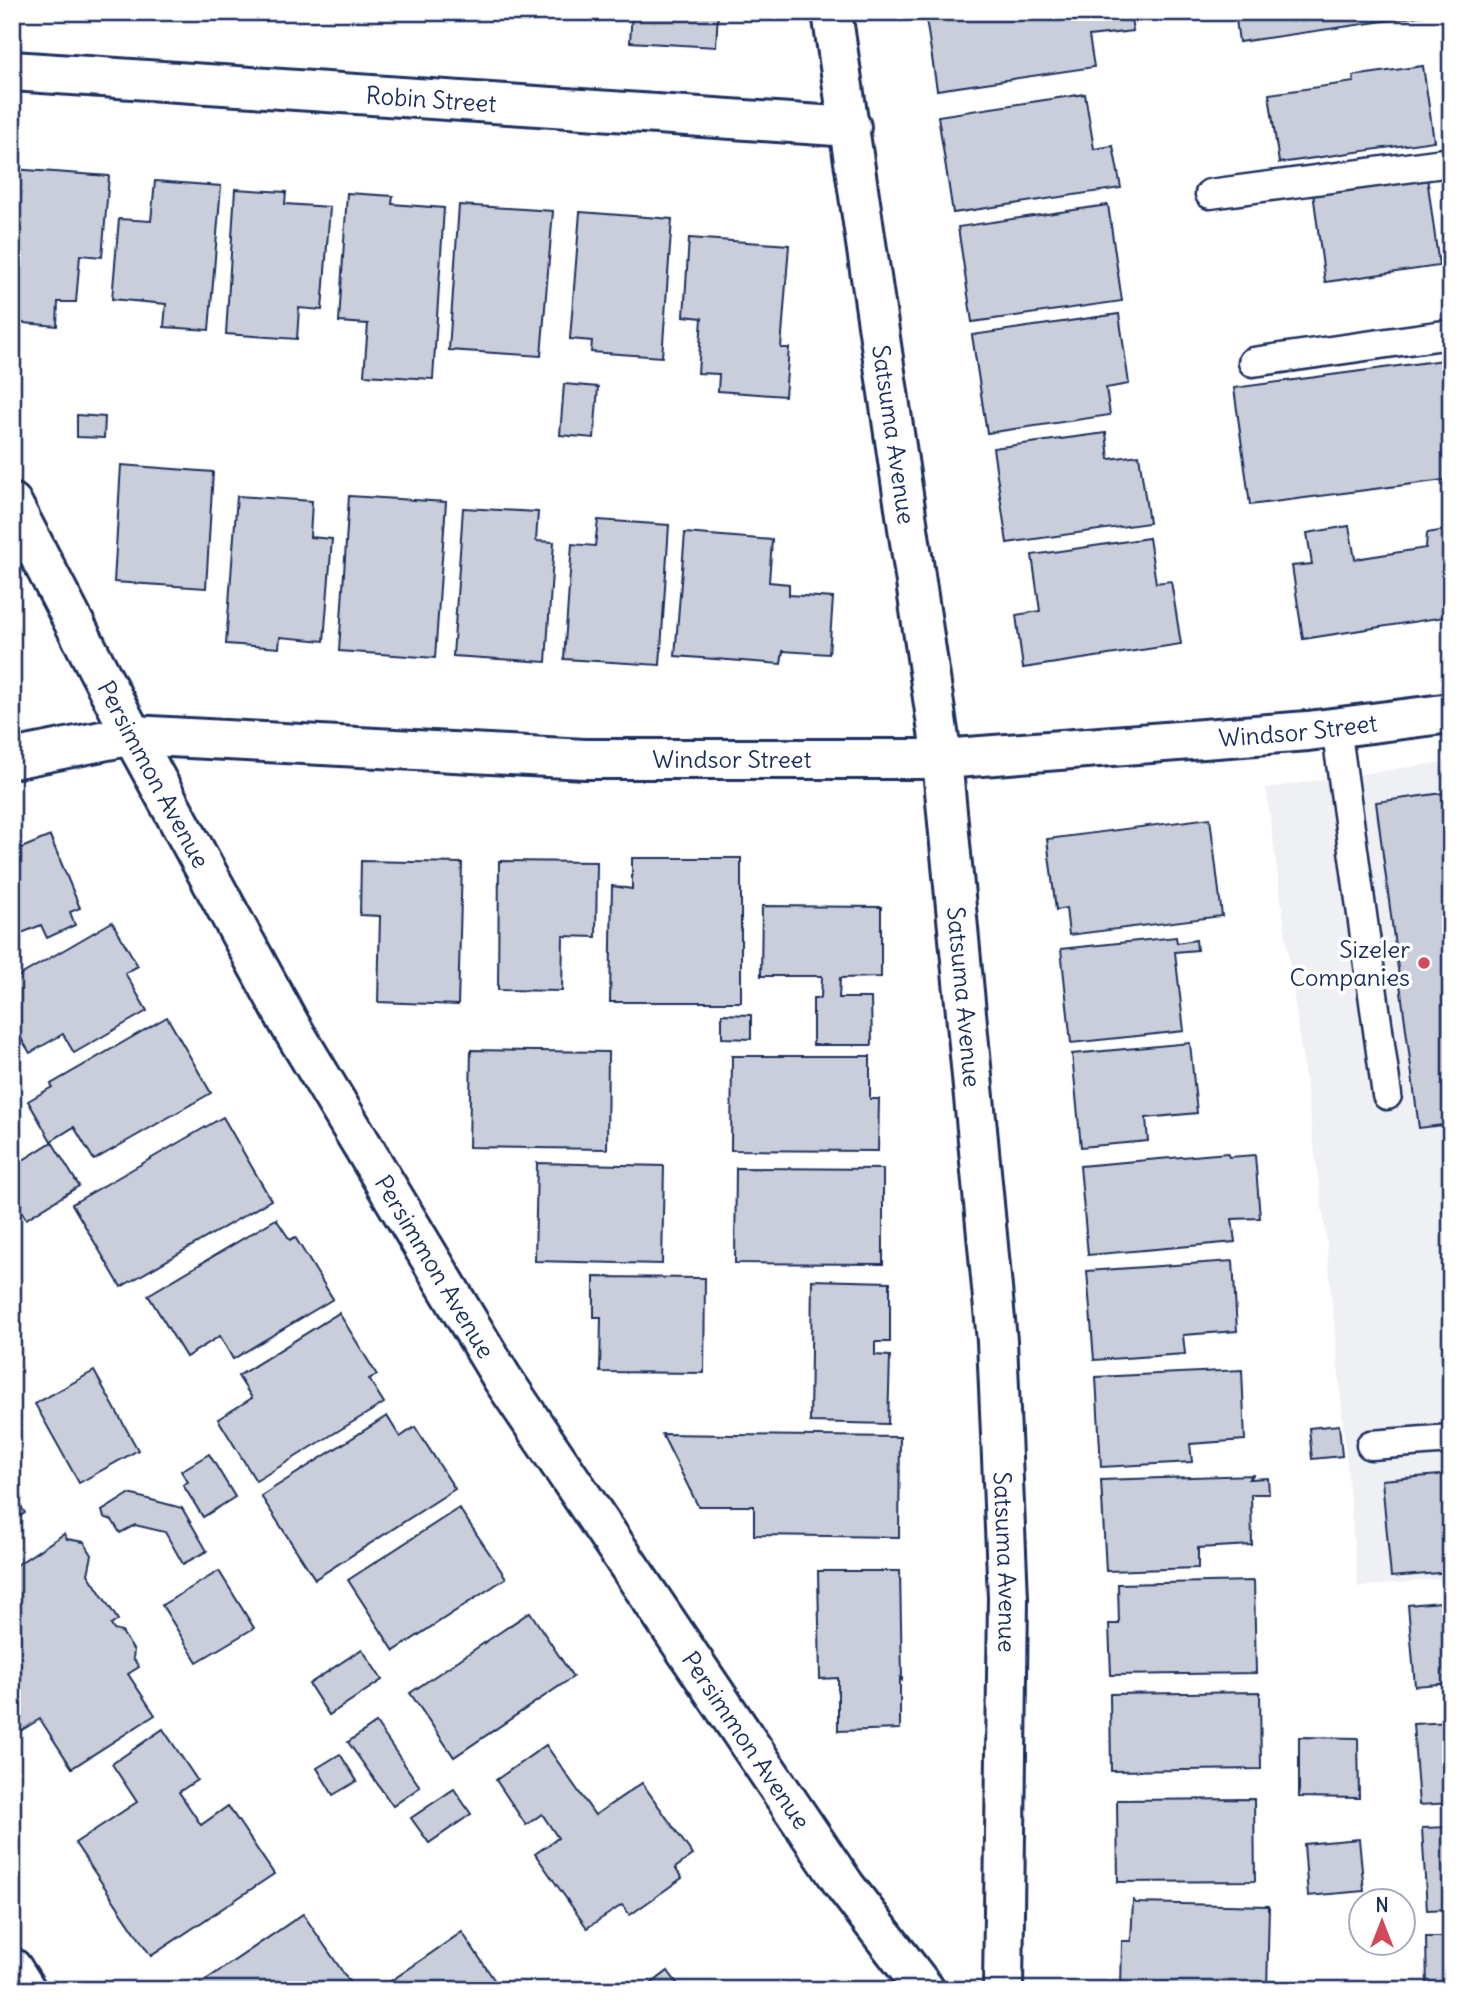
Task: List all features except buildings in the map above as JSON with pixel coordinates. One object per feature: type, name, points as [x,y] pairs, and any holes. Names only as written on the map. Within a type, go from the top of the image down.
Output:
[{"type":"street","name":"Satsuma Avenue","points":[[832,12],[942,759],[997,1340],[1008,1598],[1003,1990]]},
{"type":"street","name":"Robin Street","points":[[12,71],[850,127]]},
{"type":"street","name":"Persimmon Avenue","points":[[12,503],[132,735],[290,1025],[502,1378],[845,1886],[925,1990]]},
{"type":"street","name":"Windsor Street","points":[[12,759],[132,735],[585,759],[942,759],[1336,727],[1451,713]]},
{"type":"street","points":[[12,1968],[26,1990]]},
{"type":"lane","points":[[1210,194],[1451,162]]},
{"type":"lane","points":[[1253,362],[1451,334]]},
{"type":"lane","points":[[1336,727],[1387,1095]]},
{"type":"lane","points":[[1371,1445],[1451,1438]]},
{"type":"shaded area","points":[[1451,761],[1451,1578],[1358,1587],[1326,1236],[1266,788]]},
{"type":"place","name":"Sizeler Companies","points":[[1424,963]]}]
